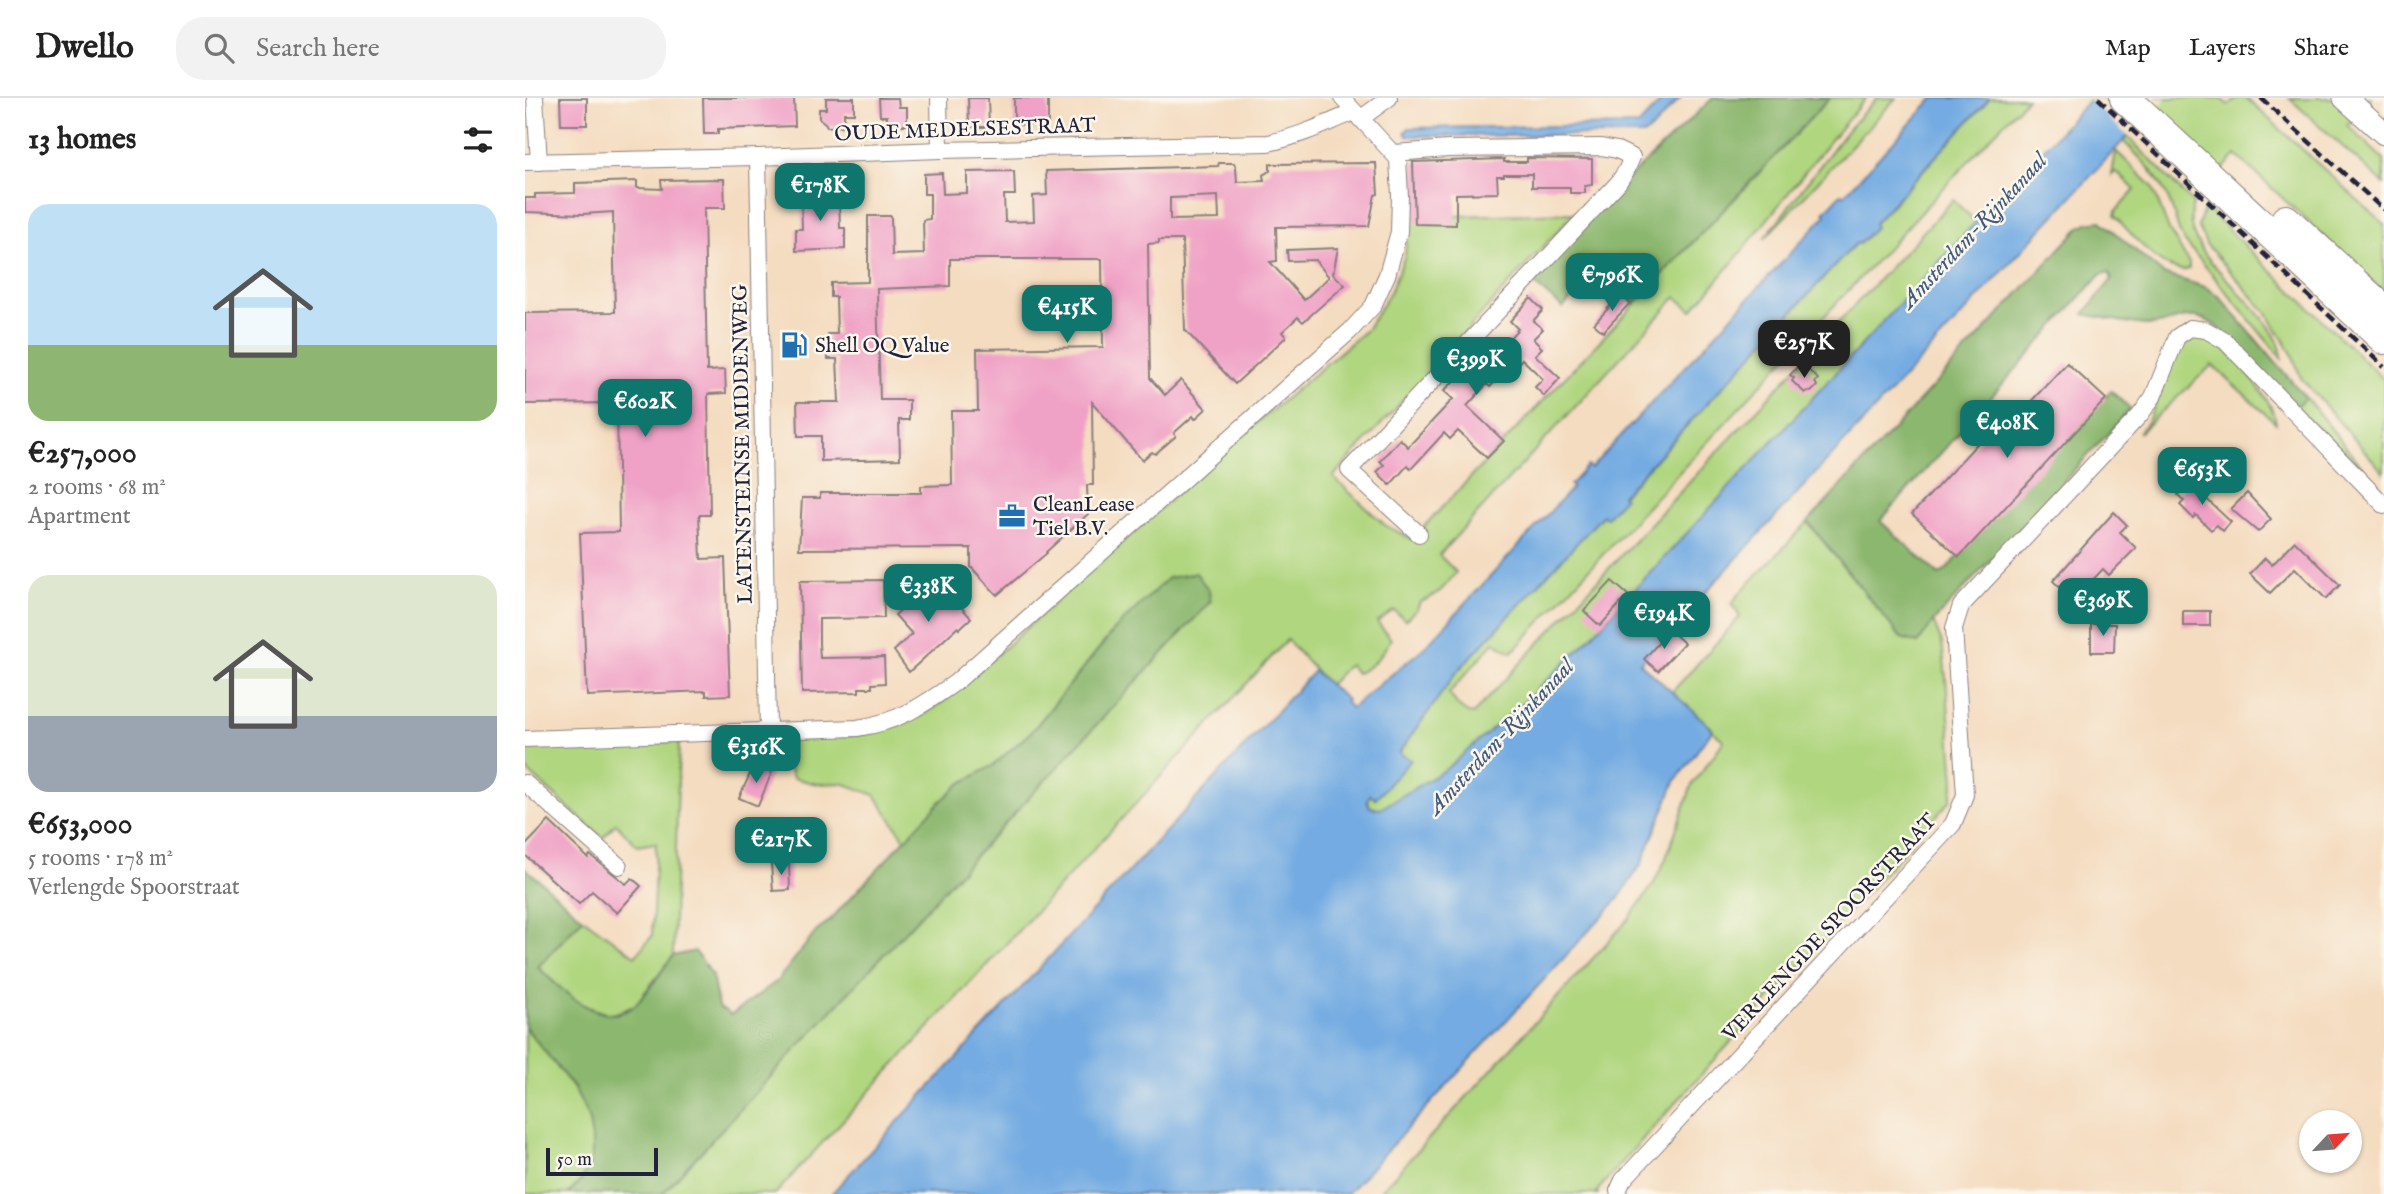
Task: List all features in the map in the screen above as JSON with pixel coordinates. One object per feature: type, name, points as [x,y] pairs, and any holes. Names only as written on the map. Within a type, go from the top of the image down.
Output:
[{"type":"highway","points":[[2125,98],[2384,310]]},
{"type":"highway","points":[[2154,98],[2384,339]]},
{"type":"main road","points":[[2352,105],[2384,133]]},
{"type":"street","points":[[532,162],[535,98]]},
{"type":"street","points":[[939,98],[940,149]]},
{"type":"street","points":[[525,738],[875,725],[902,717],[956,682],[1350,331],[1373,306],[1396,248],[1400,197],[1399,166],[1394,153],[1342,98]]},
{"type":"street","name":"OUDE MEDELSESTRAAT","points":[[532,162],[758,157],[940,149],[1268,143],[1357,115],[1389,98]]},
{"type":"street","points":[[1394,153],[1448,149],[1601,147],[1618,150],[1632,157],[1618,183],[1349,470],[1419,534]]},
{"type":"street","name":"LATENSTEINSE MIDDENWEG","points":[[758,157],[768,731]]},
{"type":"street","name":"VERLENGDE SPOORSTRAAT","points":[[1619,1194],[1623,1180],[1953,824],[1965,795],[1956,615],[1961,606],[2140,415],[2153,397],[2177,337],[2190,328],[2206,330],[2225,341],[2384,505]]},
{"type":"street","points":[[525,783],[619,866]]},
{"type":"green space","points":[[1713,98],[1830,98],[1634,304],[1597,270],[1563,308],[1531,281],[1622,184]]},
{"type":"green space","points":[[1830,98],[1866,98],[1692,310],[1676,297],[1439,555],[1456,572],[1445,586],[1437,594],[1420,602],[1417,609],[1405,620],[1394,610],[1377,622],[1391,639],[1372,664],[1356,673],[1350,665],[1329,685],[1287,640],[775,1194],[662,1194],[1210,602],[1115,629],[1033,730],[994,765],[960,784],[906,841],[875,795],[842,783],[817,784],[793,778],[784,756],[784,740],[869,733],[908,721],[947,699],[1237,440],[1366,330],[1390,292],[1405,256],[1409,217],[1574,213],[1333,477],[1386,526],[1410,538],[1414,537]]},
{"type":"green space","points":[[1877,98],[1896,98],[1764,239],[1849,128]]},
{"type":"green space","points":[[1990,98],[2027,98],[1516,648],[1511,652],[1494,642],[1449,693],[1459,706],[1465,712],[1473,714],[1953,200],[1976,222],[1585,643],[1530,697],[1445,770],[1380,809],[1370,807],[1370,794],[1375,798],[1404,757],[1399,753],[1456,673],[1603,515],[1606,517],[1622,496],[1856,243],[1859,244],[1875,227],[1874,224]]},
{"type":"green space","points":[[2163,98],[2220,98],[2228,105],[2238,98],[2246,98],[2384,224],[2384,292],[2236,155],[2221,171],[2153,108]]},
{"type":"green space","points":[[2289,98],[2371,98],[2347,125],[2384,160],[2384,184]]},
{"type":"green space","points":[[2128,137],[2193,203],[2191,225],[2196,241],[2268,326],[2278,343],[2282,359],[2182,238],[2167,196],[2151,170],[2123,141]]},
{"type":"green space","points":[[2116,151],[2152,186],[2169,230],[2189,263],[2189,269],[2169,267],[2159,260],[2115,216],[2116,211],[2135,190],[2118,173],[2112,175]]},
{"type":"green space","points":[[2205,207],[2384,380],[2384,473],[2301,378],[2292,354],[2267,313],[2206,244],[2198,226]]},
{"type":"green space","points":[[2101,221],[2163,274],[2205,287],[2219,296],[2306,398],[2294,407],[2236,344],[2201,318],[2187,317],[2148,325],[2084,314],[2112,279],[2109,273],[2101,274],[1880,521],[1939,575],[2111,391],[2131,409],[1934,621],[1918,643],[1901,638],[1808,522],[2079,228],[2087,223]]},
{"type":"green space","points":[[2196,331],[2226,349],[2239,363],[2265,397],[2276,423],[2212,365],[2139,433],[2149,419],[2182,337]]},
{"type":"green space","points":[[2306,398],[2365,470],[2294,407]]},
{"type":"green space","points":[[1808,522],[1901,638],[1918,643],[1933,621],[1942,643],[1946,678],[1954,782],[1950,801],[1640,1142],[1597,1191],[1598,1194],[1378,1194],[1627,921],[1653,885],[1665,861],[1692,785],[1724,741],[1671,693],[1740,617],[1732,604],[1737,596]]},
{"type":"green space","points":[[1196,573],[1209,591],[1210,602],[662,1194],[568,1194],[581,1181],[592,1160],[592,1138],[588,1117],[574,1088],[525,1027],[525,868],[583,918],[538,967],[570,996],[597,1011],[611,1014],[624,1012],[641,999],[673,956],[695,951],[712,975],[718,1007],[731,1015],[777,981],[816,932],[940,802],[960,784],[994,765],[1033,730],[1115,629],[1168,578]]},
{"type":"green space","points":[[679,741],[673,956],[634,1006],[610,1015],[575,1002],[537,967],[583,918],[635,956],[652,936],[656,843],[637,846],[616,823],[603,838],[525,769],[525,746]]},
{"type":"green space","points":[[525,1027],[573,1087],[590,1122],[593,1140],[591,1164],[583,1178],[568,1194],[525,1194]]},
{"type":"water","points":[[1664,98],[1680,98],[1653,128],[1643,135],[1407,136],[1405,132],[1409,128],[1639,125]]},
{"type":"water","name":"Amsterdam-Rijnkanaal","points":[[1934,98],[1990,98],[1874,223],[1875,227],[1859,244],[1856,243],[1622,495],[1624,498],[1606,518],[1603,515],[1456,673],[1399,753],[1411,760],[1376,798],[1370,795],[1367,801],[1370,807],[1380,809],[1445,770],[1530,697],[1585,643],[2091,98],[2163,98],[1640,663],[1713,729],[1675,782],[1642,863],[1619,898],[1347,1194],[831,1194],[1314,671],[1347,700],[1345,702],[1351,708],[1426,646],[1572,488],[1570,485],[1587,466],[1591,468],[1826,215],[1824,212],[1841,194],[1844,195]]},
{"type":"pier","points":[[2087,98],[2166,98],[2131,139]]},
{"type":"building","points":[[560,98],[587,98],[587,125],[561,125]]},
{"type":"building","points":[[703,98],[794,98],[795,126],[718,129],[718,134],[704,134]]},
{"type":"building","points":[[826,98],[854,98],[854,113],[844,113],[844,126],[827,127],[819,118],[819,109],[826,109]]},
{"type":"building","points":[[879,98],[898,98],[899,107],[907,107],[907,125],[887,125],[887,116],[880,116]]},
{"type":"building","points":[[968,98],[988,98],[989,127],[969,127]]},
{"type":"building","points":[[1014,98],[1048,98],[1048,124],[1014,125]]},
{"type":"building","points":[[1527,158],[1592,159],[1592,185],[1585,186],[1585,193],[1570,193],[1570,187],[1532,187],[1532,174],[1504,174],[1497,176],[1498,193],[1456,194],[1456,225],[1415,224],[1413,162],[1504,159],[1504,162],[1527,162]]},
{"type":"building","points":[[1219,163],[1234,163],[1237,182],[1264,181],[1263,175],[1270,171],[1270,164],[1376,163],[1378,194],[1375,195],[1369,226],[1276,227],[1277,261],[1270,262],[1304,300],[1329,277],[1315,260],[1288,261],[1287,250],[1338,248],[1333,274],[1345,285],[1303,322],[1298,317],[1282,332],[1286,337],[1235,384],[1185,330],[1182,240],[1159,240],[1159,243],[1148,244],[1150,378],[1165,395],[1181,380],[1206,409],[1195,419],[1193,416],[1174,433],[1176,436],[1155,454],[1152,452],[1142,460],[1092,402],[1093,485],[1087,485],[1088,514],[997,595],[971,567],[971,548],[799,549],[802,498],[820,498],[820,493],[921,493],[921,486],[952,485],[951,411],[978,411],[977,349],[1103,347],[1102,259],[950,259],[950,286],[877,289],[880,400],[909,400],[909,420],[899,420],[900,459],[821,461],[821,436],[798,436],[797,402],[839,402],[837,359],[828,359],[828,334],[837,334],[836,297],[831,297],[831,283],[868,282],[868,216],[891,216],[892,255],[924,254],[923,220],[930,219],[930,194],[924,194],[924,174],[942,173],[943,194],[967,193],[967,172],[1014,171],[1015,195],[1004,195],[1005,222],[1034,221],[1033,196],[1047,195],[1046,171],[1218,166]],"holes":[[[1218,196],[1219,219],[1170,220],[1170,198]]]},
{"type":"building","points":[[724,179],[725,208],[704,208],[707,371],[725,370],[726,393],[708,394],[710,515],[699,515],[701,559],[725,558],[730,695],[706,696],[706,691],[587,696],[580,533],[619,532],[617,403],[525,404],[525,313],[615,312],[613,212],[525,212],[525,198],[535,198],[535,194],[575,193],[575,183],[637,181],[637,188],[662,189],[661,180]]},
{"type":"building","points":[[801,192],[831,192],[831,195],[839,195],[840,228],[845,228],[845,249],[796,251],[796,229],[802,229]]},
{"type":"building","points":[[1621,294],[1630,303],[1603,332],[1594,324]]},
{"type":"building","points":[[1531,298],[1543,310],[1533,321],[1543,329],[1533,339],[1542,348],[1535,355],[1560,378],[1544,396],[1535,387],[1543,379],[1522,359],[1504,379],[1501,376],[1490,387],[1487,384],[1467,406],[1504,441],[1487,458],[1458,431],[1450,439],[1444,433],[1411,469],[1408,465],[1390,485],[1377,472],[1384,465],[1380,461],[1400,439],[1408,447],[1453,399],[1444,391],[1478,356],[1486,363],[1518,329],[1510,321]]},
{"type":"building","points":[[2067,363],[2106,399],[1959,557],[1912,514],[2013,405],[2021,412]]},
{"type":"building","points":[[1798,366],[1802,370],[1805,367],[1818,379],[1815,382],[1817,386],[1811,392],[1805,393],[1792,381],[1794,378],[1790,375]]},
{"type":"building","points":[[2194,479],[2204,489],[2200,493],[2231,522],[2223,531],[2217,525],[2211,530],[2196,515],[2193,518],[2180,505],[2184,501],[2178,495]]},
{"type":"building","points":[[2247,493],[2271,519],[2258,532],[2231,509]]},
{"type":"building","points":[[2114,512],[2127,525],[2120,532],[2136,548],[2109,575],[2103,569],[2087,586],[2078,592],[2076,590],[2070,597],[2053,581]]},
{"type":"building","points":[[2295,541],[2340,585],[2326,599],[2295,568],[2270,593],[2250,574],[2265,558],[2272,565]]},
{"type":"building","points":[[883,580],[884,618],[819,619],[819,643],[820,658],[884,657],[885,683],[872,684],[872,688],[859,688],[859,692],[802,693],[800,581]]},
{"type":"building","points":[[1612,581],[1628,595],[1600,626],[1584,611]]},
{"type":"building","points":[[929,584],[938,594],[943,590],[951,600],[953,598],[971,618],[909,672],[894,651],[912,634],[895,615]]},
{"type":"building","points":[[2183,611],[2210,611],[2210,626],[2183,626]]},
{"type":"building","points":[[2091,624],[2115,624],[2114,652],[2091,652]]},
{"type":"building","points":[[1670,630],[1684,643],[1658,671],[1644,659]]},
{"type":"building","points":[[754,765],[772,772],[758,806],[739,798]]},
{"type":"building","points":[[549,821],[588,858],[590,855],[626,884],[632,878],[641,886],[617,913],[592,891],[579,904],[525,855],[525,846]]},
{"type":"building","points":[[789,863],[790,890],[773,891],[771,864]]},
{"type":"railway","points":[[2098,98],[2384,367]]},
{"type":"railway","points":[[2261,98],[2384,210]]},
{"type":"place","name":"Shell OQ Value","points":[[794,345]]},
{"type":"place","name":"CleanLease Tiel B.V.","points":[[1012,516]]}]
